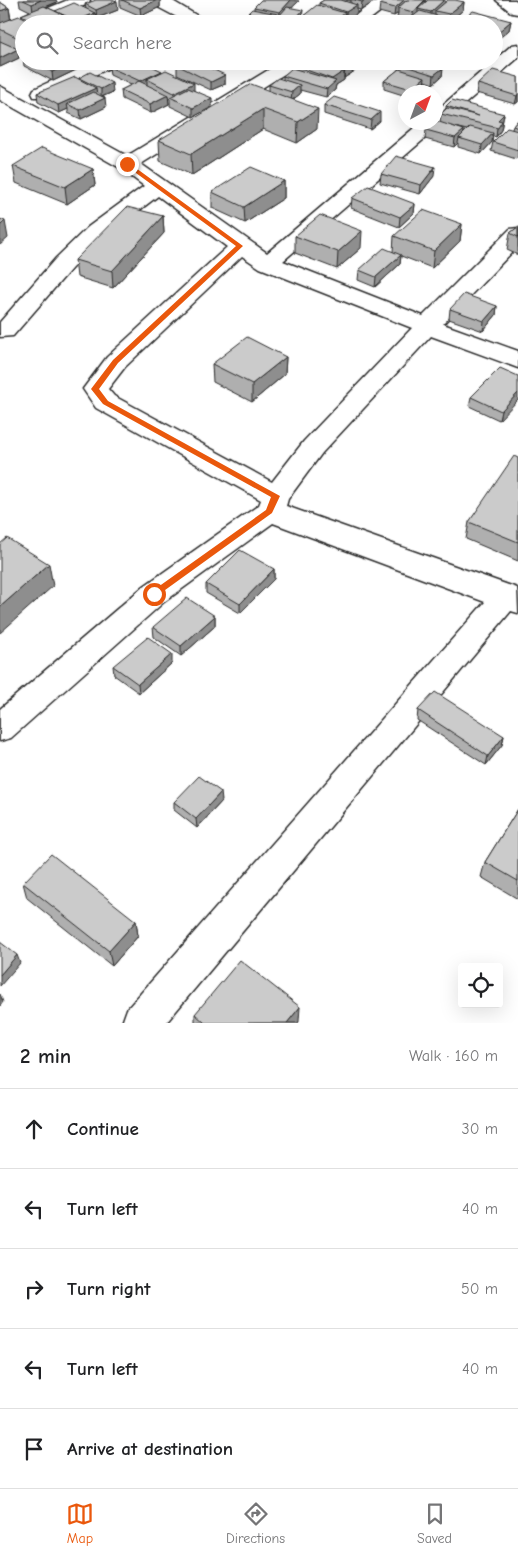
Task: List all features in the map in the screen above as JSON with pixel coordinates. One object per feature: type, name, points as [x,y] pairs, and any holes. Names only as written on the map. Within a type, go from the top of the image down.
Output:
[{"type":"street","points":[[46,15],[82,0]]},
{"type":"street","points":[[158,0],[184,15]]},
{"type":"street","points":[[365,15],[387,0]]},
{"type":"street","points":[[504,0],[518,9]]},
{"type":"street","points":[[510,0],[518,0]]},
{"type":"street","points":[[503,62],[518,49]]},
{"type":"street","points":[[18,103],[90,70]]},
{"type":"street","points":[[127,164],[274,70]]},
{"type":"street","points":[[443,114],[494,70]]},
{"type":"street","points":[[0,92],[127,164],[159,185],[240,246],[268,263],[518,360]]},
{"type":"street","points":[[268,263],[424,130]]},
{"type":"street","points":[[5,331],[64,264],[96,232],[159,185]]},
{"type":"street","points":[[0,728],[154,594],[272,504],[314,447],[427,326],[518,234]]},
{"type":"street","points":[[141,1023],[512,599],[272,504],[105,402],[95,389],[116,362],[240,246]]},
{"type":"building","points":[[23,0],[41,0],[32,4]]},
{"type":"building","points":[[96,0],[117,1],[96,10],[85,4]]},
{"type":"building","points":[[122,0],[157,0],[140,8]]},
{"type":"building","points":[[261,0],[291,0],[280,12],[254,7]]},
{"type":"building","points":[[324,0],[341,0],[357,5],[346,12],[319,3]]},
{"type":"building","points":[[384,0],[404,0],[395,8],[380,4]]},
{"type":"building","points":[[407,0],[425,0],[413,12],[398,8]]},
{"type":"building","points":[[428,0],[444,0],[431,12],[418,9]]},
{"type":"building","points":[[448,0],[464,2],[449,14],[435,11]]},
{"type":"building","points":[[0,2],[9,8],[0,11]]},
{"type":"building","points":[[74,3],[95,13],[90,15],[63,15],[55,11]]},
{"type":"building","points":[[317,5],[345,13],[342,15],[304,15]]},
{"type":"building","points":[[44,6],[64,15],[21,15]]},
{"type":"building","points":[[287,7],[303,10],[299,15],[280,15]]},
{"type":"building","points":[[252,9],[278,14],[277,15],[246,15]]},
{"type":"building","points":[[420,11],[434,15],[415,15]]},
{"type":"building","points":[[473,11],[488,15],[468,15]]},
{"type":"building","points":[[15,17],[15,36],[0,29],[0,23]]},
{"type":"building","points":[[503,19],[511,21],[503,28]]},
{"type":"building","points":[[0,41],[15,48],[15,50],[0,58]]},
{"type":"building","points":[[116,70],[162,71],[140,81]]},
{"type":"building","points":[[166,70],[194,83],[174,93],[147,79]]},
{"type":"building","points":[[187,70],[214,70],[225,75],[211,82]]},
{"type":"building","points":[[290,70],[299,70],[336,81],[327,89],[283,76]]},
{"type":"building","points":[[306,70],[344,71],[332,79]]},
{"type":"building","points":[[398,70],[425,77],[416,85],[398,85],[384,81]]},
{"type":"building","points":[[418,70],[440,70],[434,75]]},
{"type":"building","points":[[493,70],[518,77],[517,96],[478,84]]},
{"type":"building","points":[[90,72],[112,83],[101,89],[79,78]]},
{"type":"building","points":[[75,77],[96,88],[58,105],[37,93]]},
{"type":"building","points":[[278,78],[300,85],[292,92],[269,85]]},
{"type":"building","points":[[139,81],[168,95],[150,104],[121,90]]},
{"type":"building","points":[[251,84],[318,109],[298,122],[263,109],[191,154],[159,140]]},
{"type":"building","points":[[188,88],[212,98],[193,108],[170,97]]},
{"type":"building","points":[[93,92],[105,98],[80,110],[67,104]]},
{"type":"building","points":[[334,97],[380,112],[371,120],[324,105]]},
{"type":"building","points":[[452,100],[504,114],[498,120],[502,121],[498,128],[443,114],[447,108],[479,116],[446,106]]},
{"type":"building","points":[[518,120],[518,128],[513,126]]},
{"type":"building","points":[[443,123],[464,130],[455,138],[426,130],[443,130]]},
{"type":"building","points":[[470,127],[493,133],[482,145],[459,138]]},
{"type":"building","points":[[507,128],[518,131],[518,150],[493,142]]},
{"type":"building","points":[[42,148],[93,169],[65,187],[13,166]]},
{"type":"building","points":[[396,156],[435,167],[421,185],[381,174]]},
{"type":"building","points":[[251,167],[284,181],[244,207],[212,192]]},
{"type":"building","points":[[368,186],[415,204],[400,217],[352,198]]},
{"type":"building","points":[[127,207],[163,216],[112,271],[75,260]]},
{"type":"building","points":[[423,210],[462,224],[434,251],[394,236]]},
{"type":"building","points":[[320,215],[362,231],[338,252],[295,236]]},
{"type":"building","points":[[0,219],[5,221],[0,226]]},
{"type":"building","points":[[518,227],[518,237],[510,233]]},
{"type":"building","points":[[384,248],[401,255],[376,277],[359,270]]},
{"type":"building","points":[[464,294],[497,306],[484,321],[450,309]]},
{"type":"building","points":[[247,337],[286,357],[252,384],[212,364]]},
{"type":"building","points":[[500,368],[518,376],[518,393],[501,411],[471,397]]},
{"type":"building","points":[[514,456],[518,458],[518,542],[469,522]]},
{"type":"building","points":[[7,538],[49,564],[0,607],[0,544]]},
{"type":"building","points":[[240,550],[274,569],[240,604],[206,584]]},
{"type":"building","points":[[187,598],[215,616],[181,646],[153,627]]},
{"type":"building","points":[[148,637],[172,654],[138,684],[113,666]]},
{"type":"building","points":[[435,692],[504,736],[488,756],[418,710]]},
{"type":"building","points":[[199,776],[221,792],[196,819],[174,802]]},
{"type":"building","points":[[518,809],[518,881],[485,862]]},
{"type":"building","points":[[51,854],[136,921],[109,951],[23,883]]},
{"type":"building","points":[[0,942],[17,955],[0,975]]},
{"type":"building","points":[[240,960],[300,1007],[287,1023],[205,1023],[195,1014]]},
{"type":"route","points":[[127,164],[159,185],[240,246],[116,362],[106,372],[95,389],[105,402],[276,496],[270,511],[154,594]]}]
